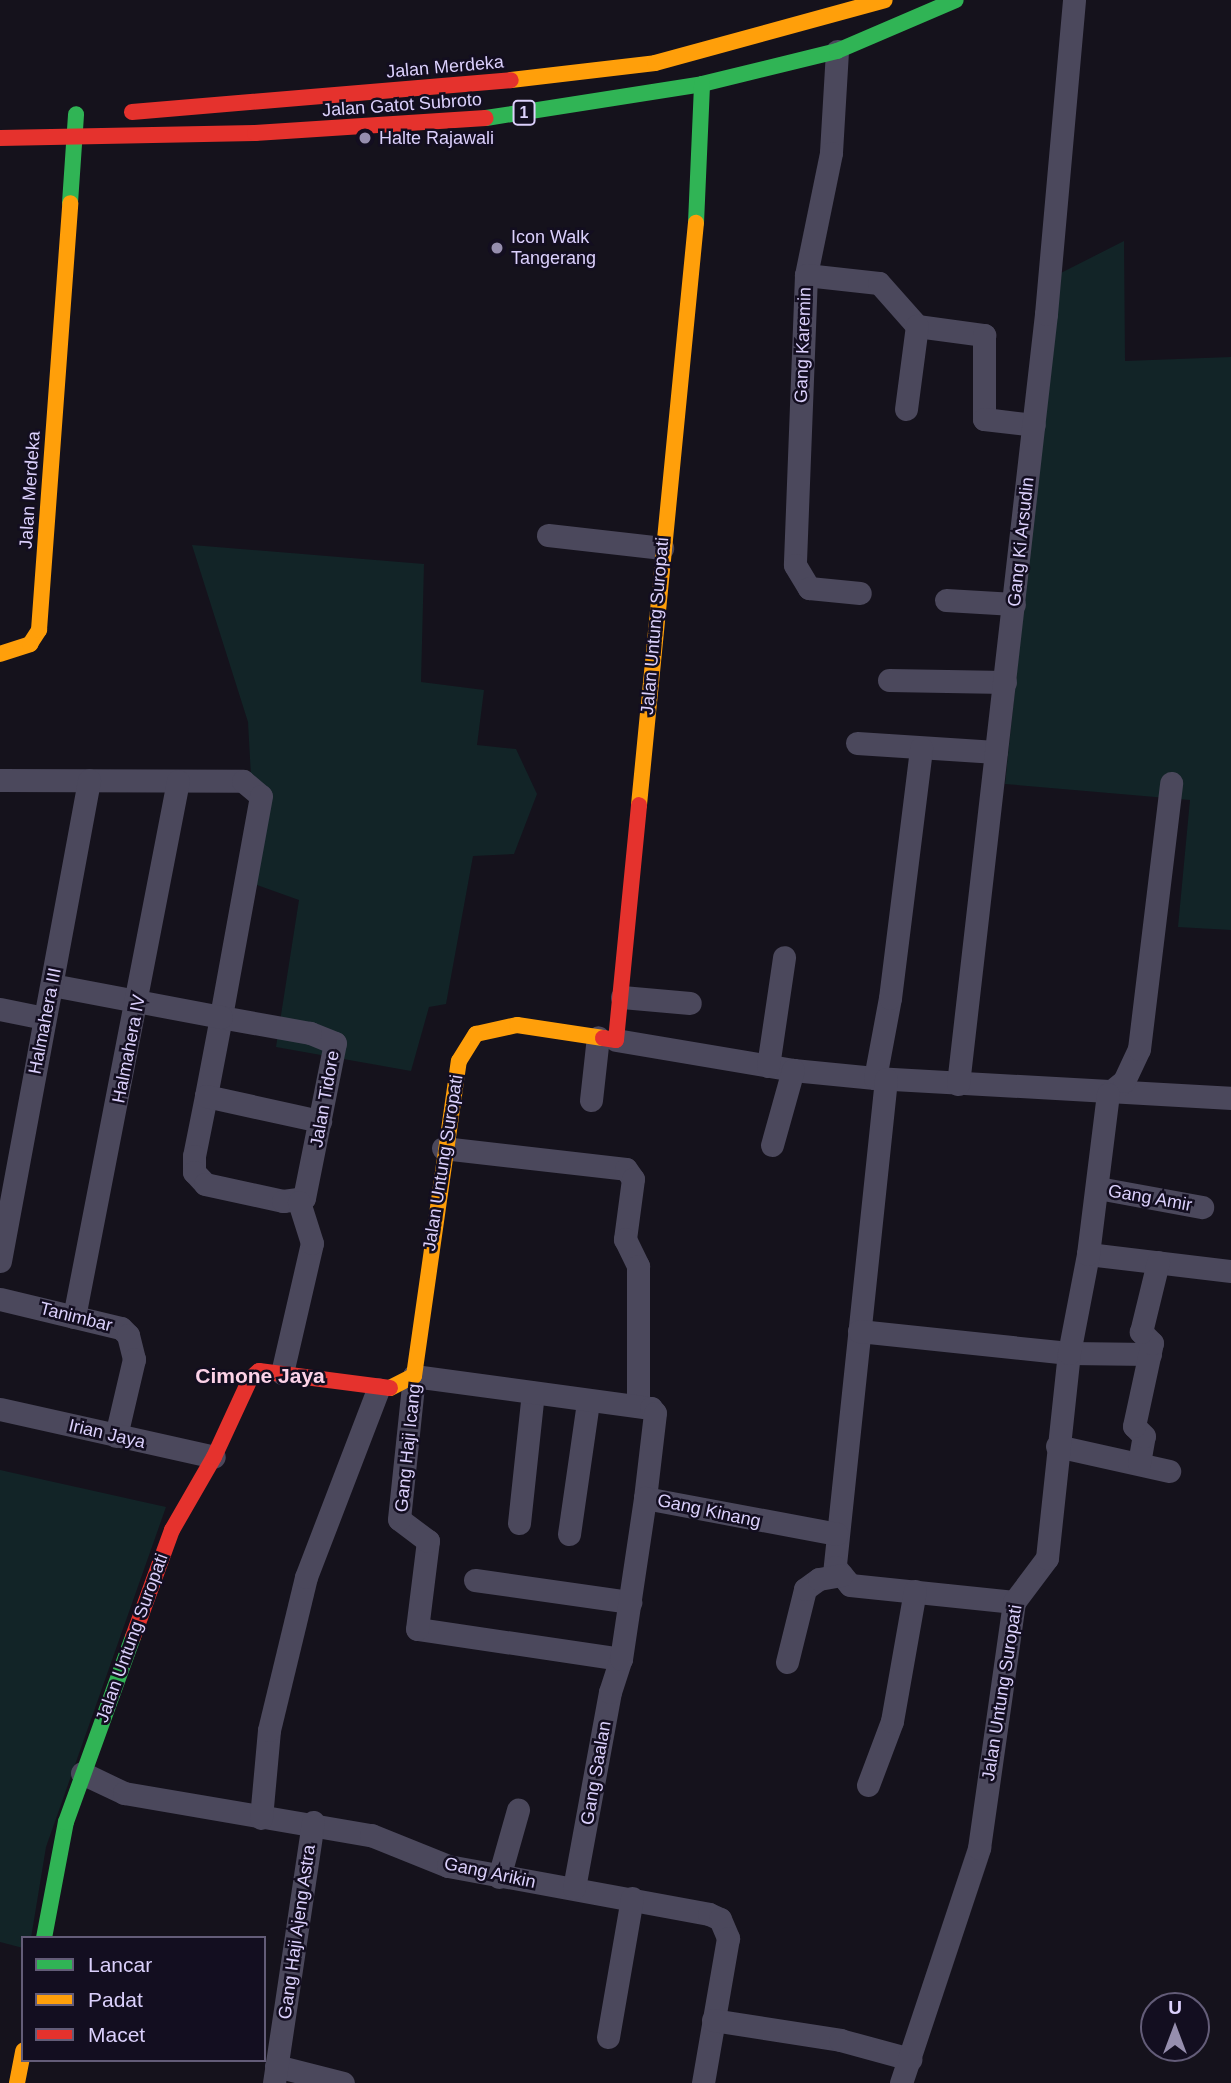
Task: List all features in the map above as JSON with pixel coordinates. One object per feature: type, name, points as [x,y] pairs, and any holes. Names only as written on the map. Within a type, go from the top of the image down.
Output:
[{"type":"main road","name":"Jalan Merdeka","points":[[115,113],[463,86],[655,64],[885,0]]},
{"type":"main road","name":"Jalan Gatot Subroto","points":[[0,138],[255,133],[494,118],[702,84],[837,51],[956,0]]},
{"type":"main road","name":"Jalan Untung Suropati","points":[[44,1936],[66,1822],[82,1773],[172,1530],[214,1457],[250,1379],[259,1371],[378,1389],[399,1387],[414,1376],[443,1148],[459,1061],[476,1034],[517,1025],[607,1038],[622,997],[662,548],[699,192],[702,84]]},
{"type":"main road","name":"Jalan Merdeka","points":[[0,654],[30,644],[39,630],[76,114]]},
{"type":"main road","points":[[17,2083],[21,2062]]},
{"type":"street","name":"Gang Ki Arsudin","points":[[958,1083],[1034,425],[1074,0]]},
{"type":"street","name":"Gang Karemin","points":[[837,51],[831,153],[806,275],[795,565],[809,588],[860,593]]},
{"type":"street","points":[[806,275],[879,283],[917,326],[984,335],[985,419],[1034,425]]},
{"type":"street","points":[[906,409],[917,326]]},
{"type":"street","points":[[548,535],[662,548]]},
{"type":"street","points":[[946,600],[1014,604]]},
{"type":"street","points":[[889,680],[1005,682]]},
{"type":"street","points":[[857,743],[996,752]]},
{"type":"street","points":[[921,748],[881,1079],[880,1168],[859,1331],[835,1567],[850,1585],[1014,1602]]},
{"type":"street","points":[[1,785],[89,780],[243,781],[261,796],[194,1172],[205,1184],[299,1202],[312,1243],[282,1373]]},
{"type":"street","name":"Halmahera III","points":[[0,1261],[89,780]]},
{"type":"street","name":"Halmahera IV","points":[[74,1317],[139,1001],[178,781]]},
{"type":"street","points":[[1108,1094],[1124,1081],[1139,1049],[1171,783]]},
{"type":"street","points":[[768,1066],[784,957]]},
{"type":"street","name":"Jalan Tidore","points":[[52,985],[310,1033],[335,1043],[312,1177],[299,1202]]},
{"type":"street","points":[[622,997],[690,1003]]},
{"type":"street","points":[[0,1009],[44,1018]]},
{"type":"street","points":[[591,1100],[607,1038],[793,1070],[881,1079],[1108,1094],[1231,1098]]},
{"type":"street","points":[[772,1144],[793,1070]]},
{"type":"street","name":"Jalan Untung Suropati","points":[[908,2076],[979,1848],[1014,1602],[1046,1558],[1069,1353],[1098,1188],[1108,1094]]},
{"type":"street","points":[[206,1096],[320,1121]]},
{"type":"street","points":[[443,1148],[626,1169],[633,1179],[625,1239],[638,1266],[638,1406]]},
{"type":"street","name":"Gang Amir","points":[[1098,1188],[1202,1207]]},
{"type":"street","points":[[1088,1254],[1231,1271]]},
{"type":"street","points":[[1139,1463],[1144,1436],[1133,1426],[1152,1341],[1141,1332],[1158,1262]]},
{"type":"street","name":"Tanimbar","points":[[0,1299],[121,1328],[134,1345],[116,1436]]},
{"type":"street","points":[[859,1331],[1069,1353],[1150,1354]]},
{"type":"street","name":"Gang Haji Icang","points":[[621,1659],[417,1629],[428,1541],[399,1519],[414,1376],[588,1402],[638,1406]]},
{"type":"street","points":[[261,1818],[269,1730],[306,1577],[378,1389]]},
{"type":"street","points":[[519,1523],[533,1393]]},
{"type":"street","points":[[569,1534],[588,1402]]},
{"type":"street","name":"Gang Kinang","points":[[638,1406],[651,1408],[655,1413],[645,1498],[837,1534]]},
{"type":"street","name":"Irian Jaya","points":[[0,1409],[214,1457]]},
{"type":"street","points":[[1057,1446],[1170,1471]]},
{"type":"street","name":"Gang Saalan","points":[[574,1888],[610,1692],[621,1659],[645,1498]]},
{"type":"street","points":[[787,1662],[805,1589],[819,1579],[842,1575]]},
{"type":"street","points":[[475,1580],[630,1602]]},
{"type":"street","points":[[868,1785],[892,1721],[915,1591]]},
{"type":"street","name":"Gang Arikin","points":[[82,1773],[124,1793],[261,1818],[313,1822],[372,1835],[448,1866],[632,1898],[720,1919],[728,1938],[703,2083]]},
{"type":"street","points":[[499,1877],[517,1810]]},
{"type":"street","name":"Gang Haji Ajeng Astra","points":[[275,2075],[274,2018],[313,1822]]},
{"type":"street","points":[[608,2037],[632,1898]]},
{"type":"street","points":[[713,2020],[840,2040],[908,2076]]},
{"type":"street","points":[[275,2075],[343,2083]]},
{"type":"shaded area","points":[[1124,241],[1125,361],[1231,357],[1231,930],[1178,927],[1190,800],[1005,784],[1037,478],[1045,281]]},
{"type":"shaded area","points":[[192,545],[424,564],[421,682],[484,690],[477,745],[516,749],[537,794],[514,854],[473,856],[446,1004],[429,1007],[411,1071],[276,1047],[299,900],[257,885],[248,722]]},
{"type":"shaded area","points":[[0,1470],[166,1507],[46,1847],[31,1936],[21,1936],[21,1947],[0,1942]]},
{"type":"traffic: fast","points":[[486,118],[702,84],[837,51],[956,0]]},
{"type":"traffic: fast","points":[[696,223],[702,84]]},
{"type":"traffic: fast","points":[[70,203],[76,114]]},
{"type":"traffic: fast","points":[[44,1936],[66,1822],[133,1637]]},
{"type":"traffic: slow","points":[[511,80],[655,63],[885,0]]},
{"type":"traffic: slow","points":[[0,654],[30,644],[39,630],[70,203]]},
{"type":"traffic: slow","points":[[639,805],[696,223]]},
{"type":"traffic: slow","points":[[390,1388],[414,1376],[459,1061],[476,1034],[517,1025],[603,1038]]},
{"type":"traffic: slow","points":[[17,2083],[21,2062]]},
{"type":"traffic: jam","points":[[132,112],[511,80]]},
{"type":"traffic: jam","points":[[0,138],[255,133],[486,118]]},
{"type":"traffic: jam","points":[[603,1038],[616,1040],[639,805]]},
{"type":"traffic: jam","points":[[133,1637],[172,1530],[214,1457],[250,1379],[259,1371],[390,1388]]},
{"type":"place","name":"Halte Rajawali","points":[[365,138]]},
{"type":"place","name":"Icon Walk Tangerang","points":[[497,248]]},
{"type":"district","name":"Cimone Jaya","points":[[260,1376]]}]
